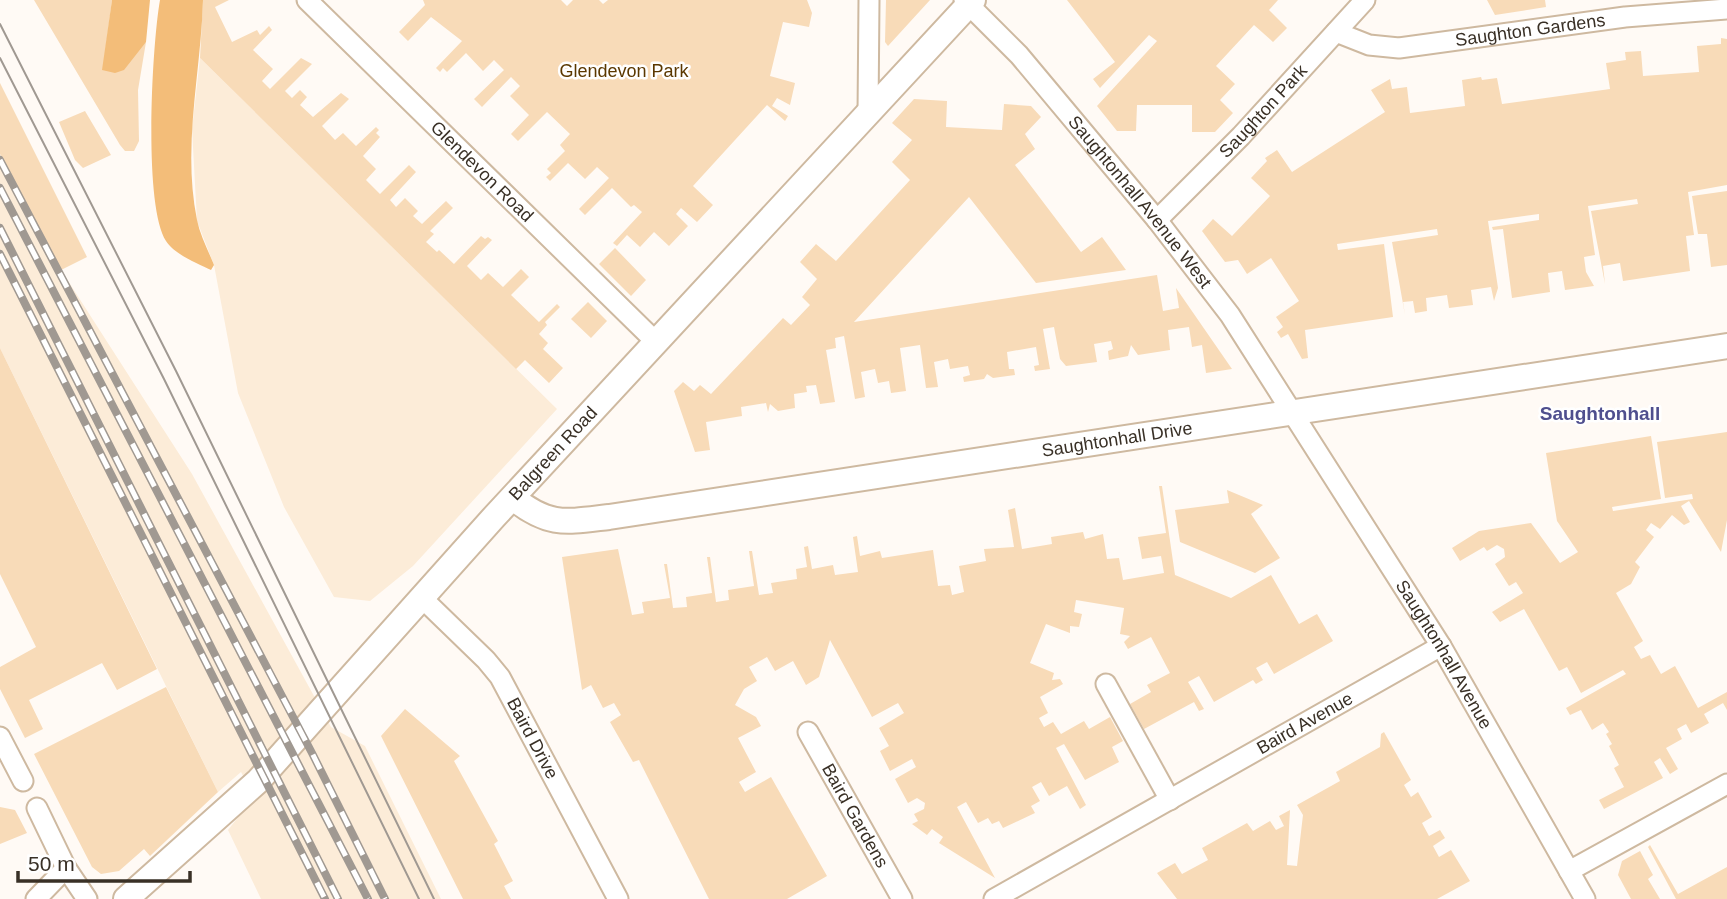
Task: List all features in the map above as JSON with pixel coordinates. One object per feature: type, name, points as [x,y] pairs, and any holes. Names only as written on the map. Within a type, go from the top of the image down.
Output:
[{"type":"street","name":"Glendevon Road","points":[[307,0],[656,342]]},
{"type":"street","points":[[868,114],[869,0]]},
{"type":"street","name":"Saughton Park","points":[[1157,220],[1241,136],[1365,0]]},
{"type":"street","name":"Balgreen Road","points":[[126,899],[258,781],[421,597],[969,2]]},
{"type":"street","name":"Saughtonhall Avenue West","points":[[969,2],[1019,55],[1157,220],[1230,314],[1295,412]]},
{"type":"street","name":"Saughton Gardens","points":[[1336,32],[1369,45],[1399,48],[1625,17],[1727,9]]},
{"type":"street","name":"Saughtonhall Drive","points":[[513,498],[542,519],[552,522],[598,519],[1727,346]]},
{"type":"street","name":"Saughtonhall Avenue","points":[[1295,412],[1354,512],[1441,646],[1585,899]]},
{"type":"street","name":"Baird Drive","points":[[421,597],[500,677],[618,899]]},
{"type":"street","name":"Baird Avenue","points":[[994,899],[1441,646]]},
{"type":"street","points":[[1106,684],[1170,800]]},
{"type":"street","name":"Baird Gardens","points":[[808,732],[902,899]]},
{"type":"street","points":[[0,737],[5,757],[23,781]]},
{"type":"street","points":[[1570,871],[1727,784]]},
{"type":"street","points":[[37,808],[66,868],[87,899]]},
{"type":"street","points":[[36,899],[66,868]]},
{"type":"shaded area","points":[[112,0],[150,0],[146,42],[124,70],[115,73],[102,70]]},
{"type":"shaded area","points":[[160,0],[203,0],[191,165],[197,220],[214,265],[211,270],[170,246],[159,222],[154,194],[151,124],[154,52]]},
{"type":"shaded area","points":[[200,58],[557,409],[413,566],[370,601],[334,597],[284,507],[238,393],[214,265],[197,221],[192,129]]},
{"type":"shaded area","points":[[0,154],[61,270],[192,474],[331,727],[365,746],[441,899],[261,899],[228,830],[254,797],[241,772],[218,792],[0,348]]},
{"type":"green space","points":[[34,0],[112,0],[103,69],[146,42],[138,90],[139,141],[134,151],[125,151],[120,145]]},
{"type":"green space","points":[[203,0],[229,0],[215,7],[232,42],[257,30],[260,35],[269,26],[272,30],[253,50],[273,69],[262,81],[270,89],[301,58],[312,64],[285,91],[292,98],[300,90],[307,97],[300,105],[313,117],[341,93],[349,99],[322,126],[335,140],[343,133],[356,146],[376,127],[379,130],[376,133],[380,137],[363,156],[376,169],[366,180],[380,194],[409,165],[416,172],[390,200],[396,207],[405,198],[418,211],[413,216],[422,224],[446,201],[453,208],[430,231],[434,234],[426,242],[437,252],[439,250],[454,264],[481,236],[485,239],[488,237],[492,240],[467,266],[481,280],[488,273],[503,287],[521,269],[529,277],[511,295],[539,322],[557,304],[560,307],[545,322],[547,325],[539,334],[548,343],[543,349],[563,368],[549,383],[525,360],[516,369],[200,58]]},
{"type":"green space","name":"Glendevon Park","points":[[423,0],[561,0],[567,6],[573,0],[599,0],[603,4],[608,0],[807,0],[812,13],[809,27],[783,22],[770,76],[795,83],[790,105],[777,98],[772,106],[788,116],[785,121],[767,105],[693,186],[713,205],[697,222],[681,208],[676,214],[688,226],[669,246],[654,232],[640,247],[627,235],[617,246],[613,243],[642,212],[634,205],[631,207],[612,188],[585,215],[579,209],[609,178],[597,167],[585,179],[568,163],[550,181],[546,177],[551,173],[547,169],[565,151],[560,145],[570,134],[547,112],[518,141],[511,134],[529,115],[510,96],[520,86],[511,77],[482,107],[474,99],[504,70],[494,60],[483,71],[466,53],[447,72],[443,68],[440,72],[436,68],[462,41],[431,17],[408,41],[399,32],[425,5]]},
{"type":"green space","points":[[886,0],[930,0],[888,46],[885,42]]},
{"type":"green space","points":[[1067,0],[1278,0],[1269,10],[1287,28],[1273,42],[1254,25],[1216,66],[1235,84],[1220,100],[1233,113],[1215,132],[1192,132],[1192,105],[1137,105],[1136,131],[1117,131],[1097,106],[1157,41],[1149,35],[1100,88],[1093,79],[1115,62]]},
{"type":"green space","points":[[1487,0],[1545,0],[1546,7],[1495,15]]},
{"type":"green space","points":[[1721,38],[1727,39],[1727,185],[1688,192],[1694,235],[1686,236],[1690,271],[1623,281],[1620,263],[1603,266],[1605,284],[1591,211],[1638,204],[1637,199],[1588,206],[1595,255],[1584,257],[1586,272],[1594,286],[1565,290],[1562,271],[1548,273],[1550,292],[1512,298],[1503,229],[1493,230],[1492,227],[1539,220],[1539,214],[1488,221],[1498,288],[1494,301],[1491,287],[1471,290],[1473,305],[1449,308],[1447,295],[1426,298],[1427,311],[1415,313],[1413,301],[1403,302],[1405,315],[1392,242],[1438,235],[1437,229],[1337,244],[1338,250],[1384,244],[1393,317],[1305,330],[1308,358],[1302,359],[1288,334],[1281,338],[1277,332],[1283,327],[1276,317],[1299,301],[1271,258],[1247,274],[1238,260],[1225,262],[1202,231],[1213,219],[1232,236],[1270,196],[1251,178],[1267,161],[1265,158],[1277,150],[1292,172],[1385,112],[1371,90],[1390,79],[1392,89],[1407,87],[1410,113],[1465,106],[1462,80],[1481,77],[1482,80],[1497,78],[1502,104],[1610,89],[1606,63],[1626,60],[1625,52],[1641,51],[1643,76],[1699,72],[1697,46],[1721,44]]},
{"type":"green space","points":[[0,83],[87,257],[61,270],[0,154]]},
{"type":"green space","points":[[914,99],[947,101],[946,127],[1002,130],[1004,104],[1031,106],[1041,117],[1025,134],[1035,149],[1015,165],[1081,252],[1102,237],[1126,270],[1036,283],[969,197],[854,322],[1157,275],[1163,311],[1179,308],[1176,288],[1232,369],[1206,373],[1202,345],[1192,347],[1189,327],[1168,330],[1170,350],[1138,355],[1131,345],[1128,356],[1109,360],[1108,351],[1113,349],[1111,341],[1094,344],[1097,362],[1066,366],[1060,359],[1054,327],[1043,329],[1050,369],[1035,371],[1034,366],[1039,365],[1036,347],[1007,352],[1009,369],[1014,369],[1015,375],[993,378],[987,374],[984,379],[964,382],[963,377],[970,375],[968,366],[950,369],[948,359],[934,362],[938,387],[926,388],[920,345],[900,348],[906,391],[891,393],[889,381],[878,383],[875,369],[861,372],[865,397],[855,399],[844,336],[835,338],[836,348],[826,350],[835,402],[820,404],[816,385],[806,386],[807,392],[794,394],[795,408],[778,411],[770,404],[768,412],[766,403],[741,407],[742,416],[706,422],[710,450],[695,452],[674,391],[683,382],[694,391],[700,385],[711,394],[783,318],[791,325],[810,305],[802,297],[817,279],[800,262],[816,244],[836,261],[910,180],[892,162],[912,140],[892,123]]},
{"type":"green space","points":[[85,111],[111,155],[83,168],[75,160],[59,122]]},
{"type":"green space","points":[[1727,191],[1727,265],[1711,267],[1707,234],[1698,234],[1692,196]]},
{"type":"green space","points":[[615,248],[646,280],[631,296],[599,264]]},
{"type":"green space","points":[[588,302],[607,321],[591,338],[571,319]]},
{"type":"green space","points":[[0,348],[157,669],[117,690],[102,663],[29,700],[43,729],[25,738],[0,689],[0,667],[36,647],[0,574]]},
{"type":"green space","points":[[1727,432],[1727,520],[1721,552],[1689,501],[1681,506],[1690,522],[1684,525],[1672,515],[1660,529],[1651,523],[1646,530],[1654,537],[1635,562],[1640,567],[1631,584],[1616,593],[1643,641],[1634,647],[1641,659],[1650,655],[1661,674],[1675,666],[1698,708],[1727,692],[1727,710],[1723,703],[1704,714],[1709,723],[1691,733],[1686,724],[1677,729],[1682,739],[1666,748],[1678,769],[1670,774],[1660,758],[1654,762],[1663,778],[1604,809],[1599,800],[1624,787],[1614,768],[1619,765],[1609,746],[1612,744],[1606,734],[1609,732],[1603,723],[1592,730],[1581,710],[1570,715],[1566,708],[1626,674],[1623,670],[1581,693],[1567,667],[1559,671],[1524,609],[1500,622],[1492,612],[1523,593],[1516,582],[1509,586],[1495,564],[1505,557],[1504,549],[1497,545],[1487,551],[1484,547],[1460,561],[1452,548],[1479,531],[1531,523],[1560,563],[1578,552],[1557,521],[1546,453],[1651,436],[1661,499],[1612,507],[1613,511],[1693,499],[1692,494],[1665,498],[1657,442]]},
{"type":"green space","points":[[1159,486],[1162,486],[1175,575],[1231,598],[1271,575],[1299,624],[1317,614],[1333,641],[1274,674],[1267,662],[1256,668],[1263,680],[1256,684],[1253,680],[1214,702],[1199,676],[1188,682],[1204,709],[1199,711],[1194,702],[1144,729],[1130,704],[1151,692],[1147,685],[1170,673],[1151,637],[1128,649],[1124,642],[1130,636],[1120,634],[1124,608],[1076,600],[1074,612],[1082,614],[1079,627],[1070,626],[1070,633],[1046,624],[1030,663],[1054,673],[1052,680],[1060,679],[1063,684],[1040,697],[1048,713],[1039,718],[1044,727],[1053,722],[1061,734],[1084,721],[1089,729],[1110,717],[1123,741],[1112,747],[1119,762],[1085,780],[1064,744],[1056,748],[1086,805],[1080,809],[1067,786],[1049,796],[1041,782],[1032,787],[1040,801],[1031,806],[1035,813],[1003,828],[999,821],[992,824],[988,818],[978,823],[966,802],[957,807],[995,878],[939,843],[943,837],[932,829],[927,835],[912,824],[918,821],[914,814],[924,809],[925,803],[917,798],[908,803],[895,779],[916,767],[912,759],[890,771],[880,751],[889,746],[879,728],[904,713],[898,703],[872,717],[830,640],[819,677],[806,685],[793,661],[775,671],[767,657],[749,667],[757,681],[744,689],[735,705],[756,717],[761,726],[738,738],[756,772],[739,782],[745,792],[771,777],[827,876],[787,899],[709,899],[639,760],[633,762],[610,722],[621,715],[614,703],[603,708],[591,685],[582,690],[562,557],[618,549],[632,615],[644,613],[642,602],[670,598],[664,564],[667,564],[673,608],[687,607],[686,597],[712,593],[707,557],[710,557],[716,602],[729,600],[728,590],[754,586],[749,551],[752,551],[759,595],[773,593],[771,583],[797,579],[796,569],[807,567],[804,547],[808,546],[812,569],[833,565],[835,575],[858,572],[853,537],[857,536],[860,556],[880,551],[882,558],[933,550],[938,586],[950,585],[952,595],[964,592],[959,566],[986,561],[984,549],[1014,547],[1008,510],[1015,508],[1022,549],[1052,544],[1051,537],[1083,532],[1085,539],[1103,534],[1107,559],[1119,558],[1123,580],[1164,573],[1161,556],[1142,559],[1138,537],[1166,533]]},
{"type":"green space","points":[[1227,490],[1263,505],[1251,514],[1280,558],[1255,573],[1180,542],[1175,510],[1229,503]]},
{"type":"green space","points":[[166,687],[218,792],[150,856],[144,849],[119,871],[101,874],[92,867],[34,754]]},
{"type":"green space","points":[[405,709],[460,756],[454,761],[498,841],[494,844],[513,881],[504,886],[511,899],[463,899],[381,736]]},
{"type":"green space","points":[[1384,732],[1411,780],[1404,785],[1411,797],[1418,792],[1432,817],[1422,823],[1429,836],[1440,830],[1445,838],[1433,846],[1439,857],[1451,850],[1470,881],[1437,899],[1177,899],[1157,873],[1175,863],[1182,874],[1208,860],[1202,848],[1247,823],[1253,831],[1270,821],[1276,830],[1284,826],[1279,816],[1290,810],[1287,865],[1297,866],[1303,815],[1297,805],[1340,781],[1336,772],[1380,747],[1381,734]]},
{"type":"green space","points":[[0,807],[15,810],[27,833],[0,844]]},
{"type":"green space","points":[[1650,845],[1678,894],[1727,867],[1727,899],[1676,899],[1648,847]]},
{"type":"green space","points":[[1640,851],[1653,875],[1648,879],[1660,899],[1631,899],[1618,875],[1622,861]]},
{"type":"tram line","points":[[0,24],[176,371],[434,899]]},
{"type":"tram line","points":[[0,58],[164,379],[419,899]]},
{"type":"railway","points":[[0,160],[312,753],[385,899]]},
{"type":"railway","points":[[0,188],[368,899]]},
{"type":"railway","points":[[0,228],[338,899]]},
{"type":"railway","points":[[0,254],[325,899]]},
{"type":"district","name":"Saughtonhall","points":[[1600,413]]}]
